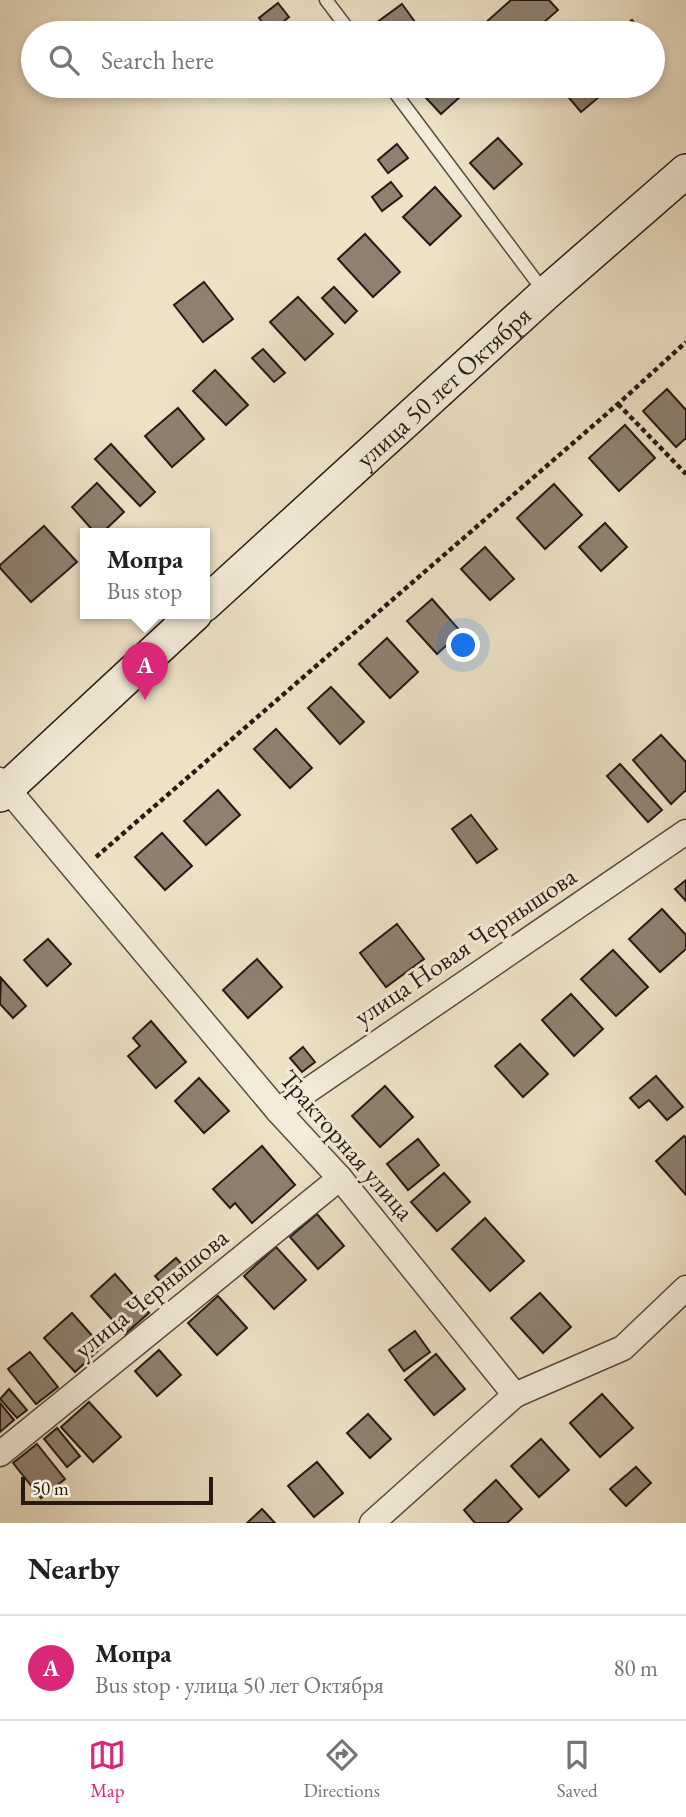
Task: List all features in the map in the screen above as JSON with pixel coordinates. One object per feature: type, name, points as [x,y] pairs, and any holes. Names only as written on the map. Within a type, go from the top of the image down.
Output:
[{"type":"main road","name":"улица 50 лет Октября","points":[[210,600],[545,294],[686,171]]},
{"type":"main road","points":[[2,788],[189,619]]},
{"type":"street","name":"Тракторная улица","points":[[2,788],[278,1111],[340,1178],[515,1395]]},
{"type":"street","name":"улица Новая Чернышова","points":[[278,1111],[686,832]]},
{"type":"street","name":"улица Чернышова","points":[[0,1454],[340,1178]]},
{"type":"street","points":[[372,1523],[515,1395],[623,1348],[686,1288]]},
{"type":"lane","points":[[326,0],[342,21]]},
{"type":"lane","points":[[399,98],[545,294]]},
{"type":"path","points":[[96,857],[686,342]]},
{"type":"path","points":[[618,404],[686,474]]},
{"type":"building","points":[[511,0],[549,0],[558,10],[545,21],[487,21]]},
{"type":"building","points":[[278,3],[289,17],[284,21],[261,21],[259,18]]},
{"type":"building","points":[[402,4],[414,21],[379,21]]},
{"type":"building","points":[[426,98],[459,98],[441,114]]},
{"type":"building","points":[[569,98],[598,98],[581,112]]},
{"type":"building","points":[[498,138],[522,164],[494,189],[470,163]]},
{"type":"building","points":[[397,144],[408,158],[388,173],[378,160]]},
{"type":"building","points":[[391,182],[402,196],[382,211],[372,197]]},
{"type":"building","points":[[435,187],[461,216],[430,245],[403,217]]},
{"type":"building","points":[[365,234],[400,272],[373,297],[338,259]]},
{"type":"building","points":[[204,282],[233,319],[203,342],[174,305]]},
{"type":"building","points":[[334,287],[357,311],[345,323],[322,298]]},
{"type":"building","points":[[298,297],[333,334],[305,360],[270,322]]},
{"type":"building","points":[[263,349],[285,373],[274,382],[252,358]]},
{"type":"building","points":[[215,370],[248,405],[226,425],[193,391]]},
{"type":"building","points":[[667,389],[686,410],[686,438],[676,447],[643,411]]},
{"type":"building","points":[[178,408],[204,439],[172,467],[145,436]]},
{"type":"building","points":[[625,425],[655,458],[619,491],[589,458]]},
{"type":"building","points":[[111,444],[155,492],[140,506],[95,459]]},
{"type":"building","points":[[97,483],[124,512],[107,528],[91,528],[72,507]]},
{"type":"building","points":[[554,484],[582,515],[545,549],[517,518]]},
{"type":"building","points":[[605,523],[627,547],[601,571],[579,547]]},
{"type":"building","points":[[44,526],[77,562],[31,602],[0,565]]},
{"type":"building","points":[[485,547],[514,579],[490,600],[461,569]]},
{"type":"building","points":[[432,599],[461,632],[437,654],[407,621]]},
{"type":"building","points":[[387,638],[418,672],[390,698],[359,664]]},
{"type":"building","points":[[331,687],[364,722],[340,744],[308,708]]},
{"type":"building","points":[[276,729],[312,768],[290,788],[254,749]]},
{"type":"building","points":[[661,735],[686,762],[686,790],[671,804],[633,760]]},
{"type":"building","points":[[620,764],[662,810],[648,822],[607,776]]},
{"type":"building","points":[[218,790],[240,815],[206,845],[184,821]]},
{"type":"building","points":[[471,815],[497,849],[477,863],[452,829]]},
{"type":"building","points":[[162,833],[192,866],[165,890],[135,857]]},
{"type":"building","points":[[686,880],[686,901],[675,889]]},
{"type":"building","points":[[662,909],[686,935],[686,949],[660,972],[629,939]]},
{"type":"building","points":[[397,924],[424,959],[386,987],[360,953]]},
{"type":"building","points":[[48,939],[71,964],[47,986],[24,960]]},
{"type":"building","points":[[613,950],[648,987],[616,1016],[581,979]]},
{"type":"building","points":[[257,959],[282,987],[248,1018],[223,990]]},
{"type":"building","points":[[1,978],[26,1006],[13,1018],[0,1004]]},
{"type":"building","points":[[571,994],[603,1029],[574,1056],[542,1020]]},
{"type":"building","points":[[151,1021],[186,1062],[156,1088],[128,1056],[140,1046],[133,1038]]},
{"type":"building","points":[[520,1044],[548,1074],[523,1097],[495,1066]]},
{"type":"building","points":[[303,1047],[315,1062],[302,1072],[290,1058]]},
{"type":"building","points":[[656,1076],[683,1107],[667,1120],[649,1100],[639,1108],[630,1098]]},
{"type":"building","points":[[199,1078],[229,1111],[204,1133],[175,1101]]},
{"type":"building","points":[[385,1086],[413,1117],[380,1147],[352,1116]]},
{"type":"building","points":[[684,1136],[686,1138],[686,1195],[656,1161]]},
{"type":"building","points":[[418,1139],[439,1165],[408,1190],[387,1164]]},
{"type":"building","points":[[262,1146],[295,1185],[252,1223],[235,1203],[230,1208],[213,1189]]},
{"type":"building","points":[[444,1173],[470,1202],[437,1231],[411,1202]]},
{"type":"building","points":[[317,1214],[344,1246],[318,1269],[290,1237]]},
{"type":"building","points":[[485,1218],[524,1261],[490,1291],[452,1249]]},
{"type":"building","points":[[276,1247],[306,1280],[274,1309],[244,1276]]},
{"type":"building","points":[[176,1258],[190,1273],[169,1292],[155,1276]]},
{"type":"building","points":[[115,1274],[149,1313],[125,1334],[91,1296]]},
{"type":"building","points":[[540,1293],[571,1327],[543,1353],[511,1318]]},
{"type":"building","points":[[218,1296],[247,1328],[217,1355],[188,1323]]},
{"type":"building","points":[[72,1313],[102,1347],[75,1372],[44,1338]]},
{"type":"building","points":[[415,1331],[430,1352],[404,1371],[389,1350]]},
{"type":"building","points":[[159,1350],[181,1375],[157,1396],[135,1371]]},
{"type":"building","points":[[30,1352],[58,1387],[36,1404],[8,1369]]},
{"type":"building","points":[[436,1354],[465,1389],[434,1415],[405,1380]]},
{"type":"building","points":[[9,1389],[27,1410],[17,1418],[0,1399]]},
{"type":"building","points":[[602,1394],[633,1428],[600,1457],[570,1423]]},
{"type":"building","points":[[89,1402],[121,1437],[93,1462],[61,1427]]},
{"type":"building","points":[[0,1403],[14,1420],[0,1432]]},
{"type":"building","points":[[368,1414],[391,1439],[370,1458],[347,1433]]},
{"type":"building","points":[[57,1428],[80,1456],[67,1467],[44,1439]]},
{"type":"building","points":[[541,1439],[569,1470],[539,1497],[511,1466]]},
{"type":"building","points":[[37,1444],[65,1479],[41,1498],[13,1463]]},
{"type":"building","points":[[317,1462],[343,1493],[314,1517],[288,1486]]},
{"type":"building","points":[[636,1467],[651,1483],[626,1506],[610,1489]]},
{"type":"building","points":[[496,1480],[522,1509],[507,1523],[475,1523],[464,1510]]},
{"type":"building","points":[[262,1509],[275,1523],[247,1523]]},
{"type":"place","name":"Мопра","points":[[145,700]]}]
